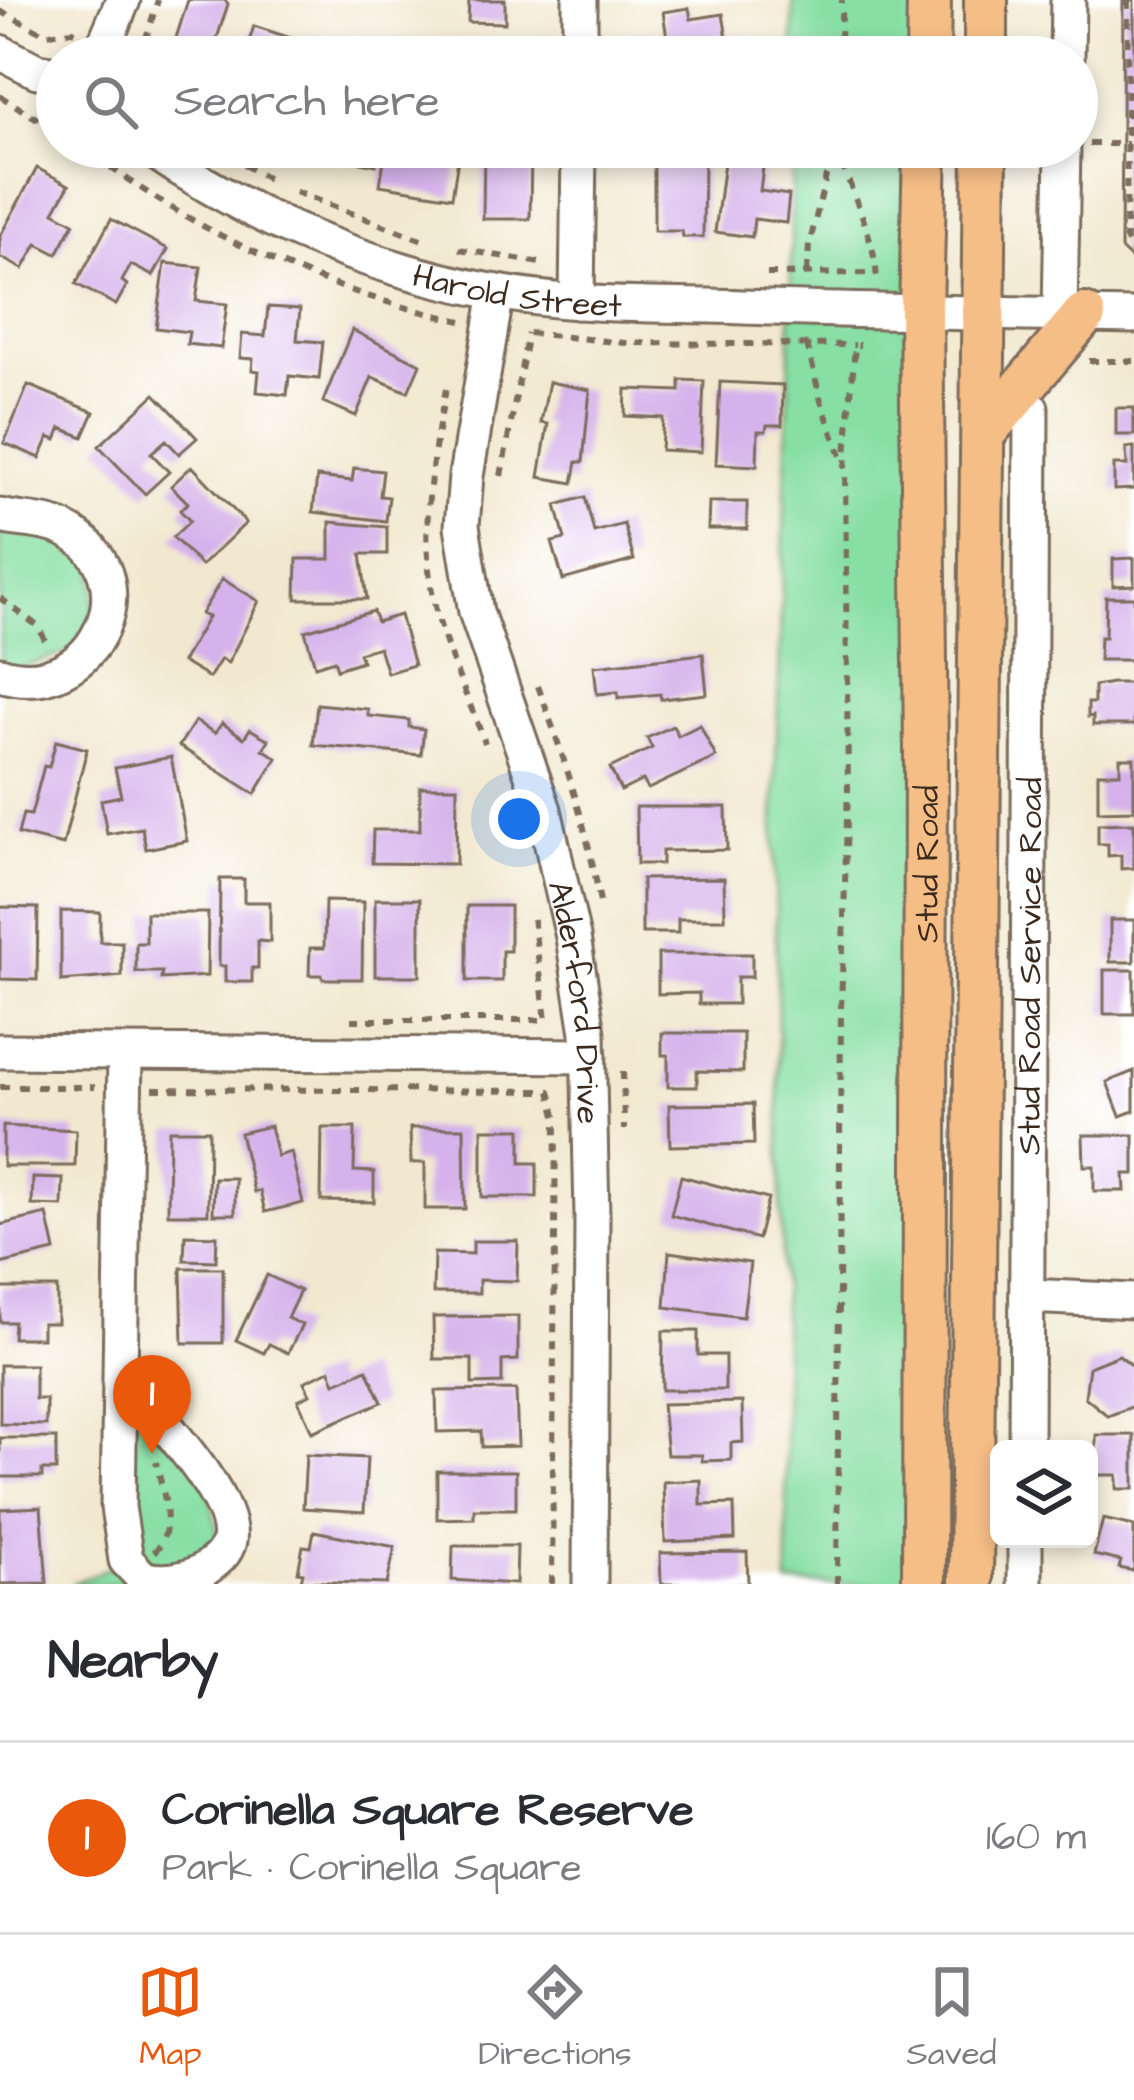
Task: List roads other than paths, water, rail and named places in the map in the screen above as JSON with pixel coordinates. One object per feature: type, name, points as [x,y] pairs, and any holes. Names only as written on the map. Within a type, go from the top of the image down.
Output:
[{"type":"main road","points":[[928,36],[929,0]]},
{"type":"main road","points":[[986,0],[986,36]]},
{"type":"main road","name":"Stud Road","points":[[924,168],[924,1584]]},
{"type":"main road","name":"Stud Road","points":[[971,1584],[985,168]]},
{"type":"main road","points":[[982,434],[1072,315]]},
{"type":"street","points":[[108,36],[123,0]]},
{"type":"street","points":[[580,0],[580,36]]},
{"type":"street","points":[[1067,36],[1068,0]]},
{"type":"street","points":[[0,52],[36,69]]},
{"type":"street","name":"Harold Street","points":[[181,168],[299,231],[390,267],[497,292],[578,302],[1134,316]]},
{"type":"street","points":[[578,302],[579,168]]},
{"type":"street","points":[[1071,168],[1072,315]]},
{"type":"street","name":"Alderford Drive","points":[[497,292],[466,476],[464,551],[476,612],[528,756],[554,852],[573,937],[589,1056],[590,1584]]},
{"type":"street","name":"Stud Road Service Road","points":[[1026,1440],[1031,408]]},
{"type":"street","points":[[982,482],[1032,481]]},
{"type":"street","points":[[0,516],[62,528],[87,547],[101,567],[109,593],[100,634],[88,653],[54,674],[28,679],[0,674]]},
{"type":"street","points":[[0,1051],[589,1056]]},
{"type":"street","points":[[121,1373],[207,1480],[224,1512],[230,1538],[227,1548],[197,1574],[152,1581],[136,1574],[126,1560],[118,1507],[125,1053]]},
{"type":"street","points":[[1027,1295],[1134,1301]]},
{"type":"street","points":[[1025,1548],[1025,1584]]},
{"type":"place","name":"Corinella Square Reserve","points":[[152,1454]]}]
